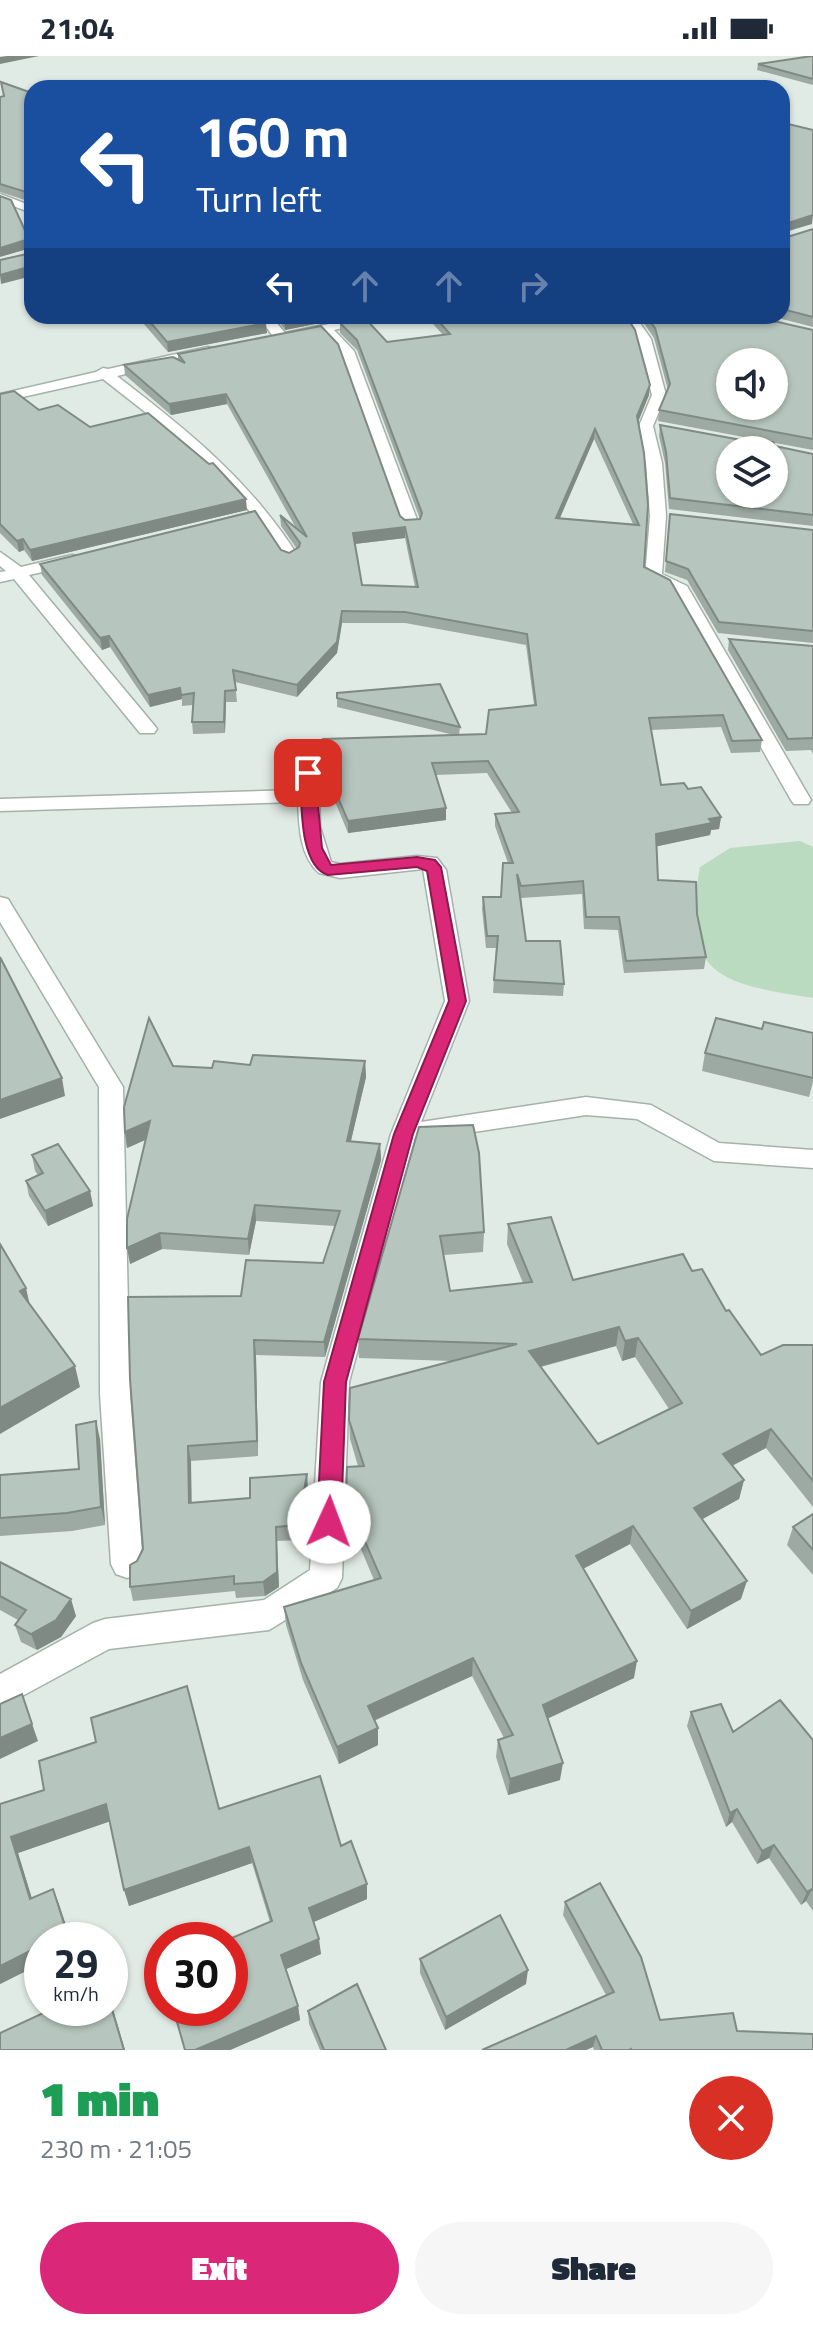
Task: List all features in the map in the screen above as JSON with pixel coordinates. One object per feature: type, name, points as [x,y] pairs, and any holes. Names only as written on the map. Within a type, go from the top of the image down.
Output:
[{"type":"street","points":[[1,197],[17,193]]},
{"type":"street","points":[[1,197],[24,207]]},
{"type":"street","points":[[267,324],[272,337],[346,324]]},
{"type":"street","points":[[634,324],[644,339],[659,395],[654,428],[654,463],[666,516],[653,577],[678,586],[801,800]]},
{"type":"street","points":[[324,328],[347,351],[411,525]]},
{"type":"street","points":[[0,398],[103,372],[221,348]]},
{"type":"street","points":[[103,372],[226,470],[268,518],[290,556]]},
{"type":"street","points":[[9,574],[93,555]]},
{"type":"street","points":[[0,557],[9,574],[147,729]]},
{"type":"street","points":[[710,641],[739,643]]},
{"type":"street","points":[[0,1692],[105,1634],[269,1615],[326,1578],[335,1382],[404,1134],[457,1001],[435,870],[430,863],[417,862],[328,870],[321,864],[314,848],[308,796],[308,749]]},
{"type":"street","points":[[0,805],[308,796]]},
{"type":"street","points":[[0,904],[111,1087],[115,1394],[127,1564]]},
{"type":"street","points":[[404,1134],[586,1106],[642,1111],[714,1152],[813,1159]]},
{"type":"green space","points":[[800,841],[813,847],[813,998],[753,987],[731,979],[714,968],[702,953],[696,932],[695,904],[700,867],[730,848]]},
{"type":"building","points":[[812,56],[813,79],[758,64]]},
{"type":"building","points":[[1,82],[24,90],[24,191],[0,184],[0,97],[4,96]]},
{"type":"building","points":[[790,124],[813,130],[813,215],[790,222]]},
{"type":"building","points":[[0,196],[11,200],[24,228],[24,241],[0,248]]},
{"type":"building","points":[[813,229],[813,317],[790,311],[790,236]]},
{"type":"building","points":[[24,255],[24,268],[0,275],[0,260]]},
{"type":"building","points":[[152,324],[261,324],[167,342]]},
{"type":"building","points":[[341,324],[370,324],[387,342],[450,334],[441,324],[631,324],[635,330],[650,385],[637,416],[644,453],[648,505],[644,567],[670,580],[762,740],[732,741],[723,715],[649,718],[661,785],[684,783],[688,789],[701,787],[721,817],[709,819],[712,823],[656,834],[658,880],[696,882],[697,914],[706,957],[626,961],[619,917],[586,917],[583,881],[521,886],[517,874],[526,941],[560,941],[564,984],[494,980],[498,936],[487,936],[483,897],[501,897],[503,863],[513,863],[495,814],[519,812],[488,761],[432,763],[446,808],[348,821],[323,763],[323,739],[486,734],[489,710],[536,705],[527,634],[405,612],[342,611],[337,642],[297,685],[233,670],[236,690],[225,691],[224,722],[192,722],[194,693],[181,695],[180,688],[148,695],[109,636],[100,638],[40,564],[255,511],[281,550],[289,553],[299,547],[300,543],[280,515],[307,537],[226,394],[169,404],[124,365],[173,357],[185,363],[178,354],[321,326],[338,344],[400,516],[405,520],[420,519],[422,513],[357,340]],"holes":[[[595,429],[639,525],[556,518]],[[405,527],[418,587],[362,585],[353,533]]]},
{"type":"building","points":[[652,324],[787,324],[813,330],[813,439],[659,410],[670,384]]},
{"type":"building","points":[[14,391],[39,410],[58,405],[90,427],[148,413],[209,464],[213,463],[246,499],[30,550],[23,539],[17,541],[0,524],[0,394]]},
{"type":"building","points":[[660,425],[720,436],[716,436],[716,503],[670,498]]},
{"type":"building","points":[[788,449],[813,454],[813,515],[754,508],[788,508]]},
{"type":"building","points":[[670,514],[813,530],[813,631],[719,622],[688,569],[666,561]]},
{"type":"building","points":[[729,639],[813,646],[813,738],[788,739]]},
{"type":"building","points":[[440,684],[460,727],[337,698],[337,693]]},
{"type":"building","points":[[0,957],[62,1078],[0,1100]]},
{"type":"building","points":[[149,1018],[173,1066],[212,1068],[214,1061],[250,1065],[253,1055],[365,1061],[347,1141],[380,1144],[324,1342],[254,1340],[257,1441],[188,1446],[189,1503],[250,1498],[250,1478],[307,1474],[298,1525],[276,1527],[277,1572],[263,1582],[234,1584],[234,1576],[130,1587],[130,1565],[137,1561],[143,1549],[130,1379],[128,1297],[241,1296],[246,1260],[323,1263],[340,1211],[255,1205],[248,1239],[160,1233],[127,1248],[127,1219],[150,1121],[125,1132],[124,1107]]},
{"type":"building","points":[[716,1018],[762,1029],[764,1022],[813,1033],[813,1078],[705,1053]]},
{"type":"building","points":[[473,1125],[479,1153],[484,1232],[440,1236],[450,1291],[532,1282],[508,1224],[551,1217],[573,1280],[683,1254],[692,1271],[702,1269],[726,1311],[729,1310],[761,1355],[783,1345],[813,1345],[813,1481],[771,1429],[723,1454],[744,1480],[694,1508],[747,1581],[691,1611],[633,1526],[576,1556],[637,1661],[543,1705],[563,1763],[510,1779],[498,1740],[513,1735],[473,1658],[368,1706],[378,1728],[337,1747],[301,1663],[284,1607],[381,1578],[346,1498],[347,1467],[364,1466],[349,1420],[350,1388],[517,1344],[358,1339],[419,1127]],"holes":[[[619,1327],[625,1341],[638,1338],[682,1403],[598,1444],[529,1351]]]},
{"type":"building","points":[[58,1144],[90,1191],[45,1211],[26,1181],[43,1173],[32,1155]]},
{"type":"building","points":[[0,1244],[26,1288],[20,1291],[75,1366],[0,1408]]},
{"type":"building","points":[[96,1421],[101,1507],[0,1518],[0,1475],[79,1469],[76,1425]]},
{"type":"building","points":[[813,1514],[813,1550],[793,1527]]},
{"type":"building","points":[[0,1562],[71,1599],[56,1620],[31,1634],[15,1625],[26,1610],[0,1596]]},
{"type":"building","points":[[187,1686],[219,1809],[320,1776],[341,1846],[351,1841],[367,1884],[309,1908],[319,1939],[281,1955],[298,2006],[195,2050],[185,2050],[178,2026],[248,2026],[248,1931],[272,1921],[249,1847],[124,1890],[106,1804],[11,1837],[30,1899],[53,1889],[64,1922],[24,1922],[24,1954],[0,1966],[0,1804],[44,1790],[39,1761],[96,1742],[91,1718]]},
{"type":"building","points":[[22,1694],[32,1724],[0,1738],[0,1704]]},
{"type":"building","points":[[780,1700],[813,1740],[813,1890],[807,1892],[774,1845],[762,1851],[737,1809],[730,1813],[691,1712],[721,1704],[733,1732]]},
{"type":"building","points":[[600,1883],[641,1957],[660,2020],[733,2013],[737,2031],[813,2034],[813,2050],[602,2050],[596,2036],[566,2050],[482,2050],[614,1992],[565,1902]]},
{"type":"building","points":[[500,1915],[528,1970],[446,2017],[420,1959]]},
{"type":"building","points":[[357,1984],[386,2050],[324,2050],[308,2011]]},
{"type":"building","points":[[24,2022],[24,2026],[117,2026],[124,2050],[0,2050],[0,2033]]},
{"type":"route","points":[[308,773],[314,848],[321,864],[328,870],[417,862],[430,863],[435,870],[457,1001],[404,1134],[335,1382],[329,1522]]}]
